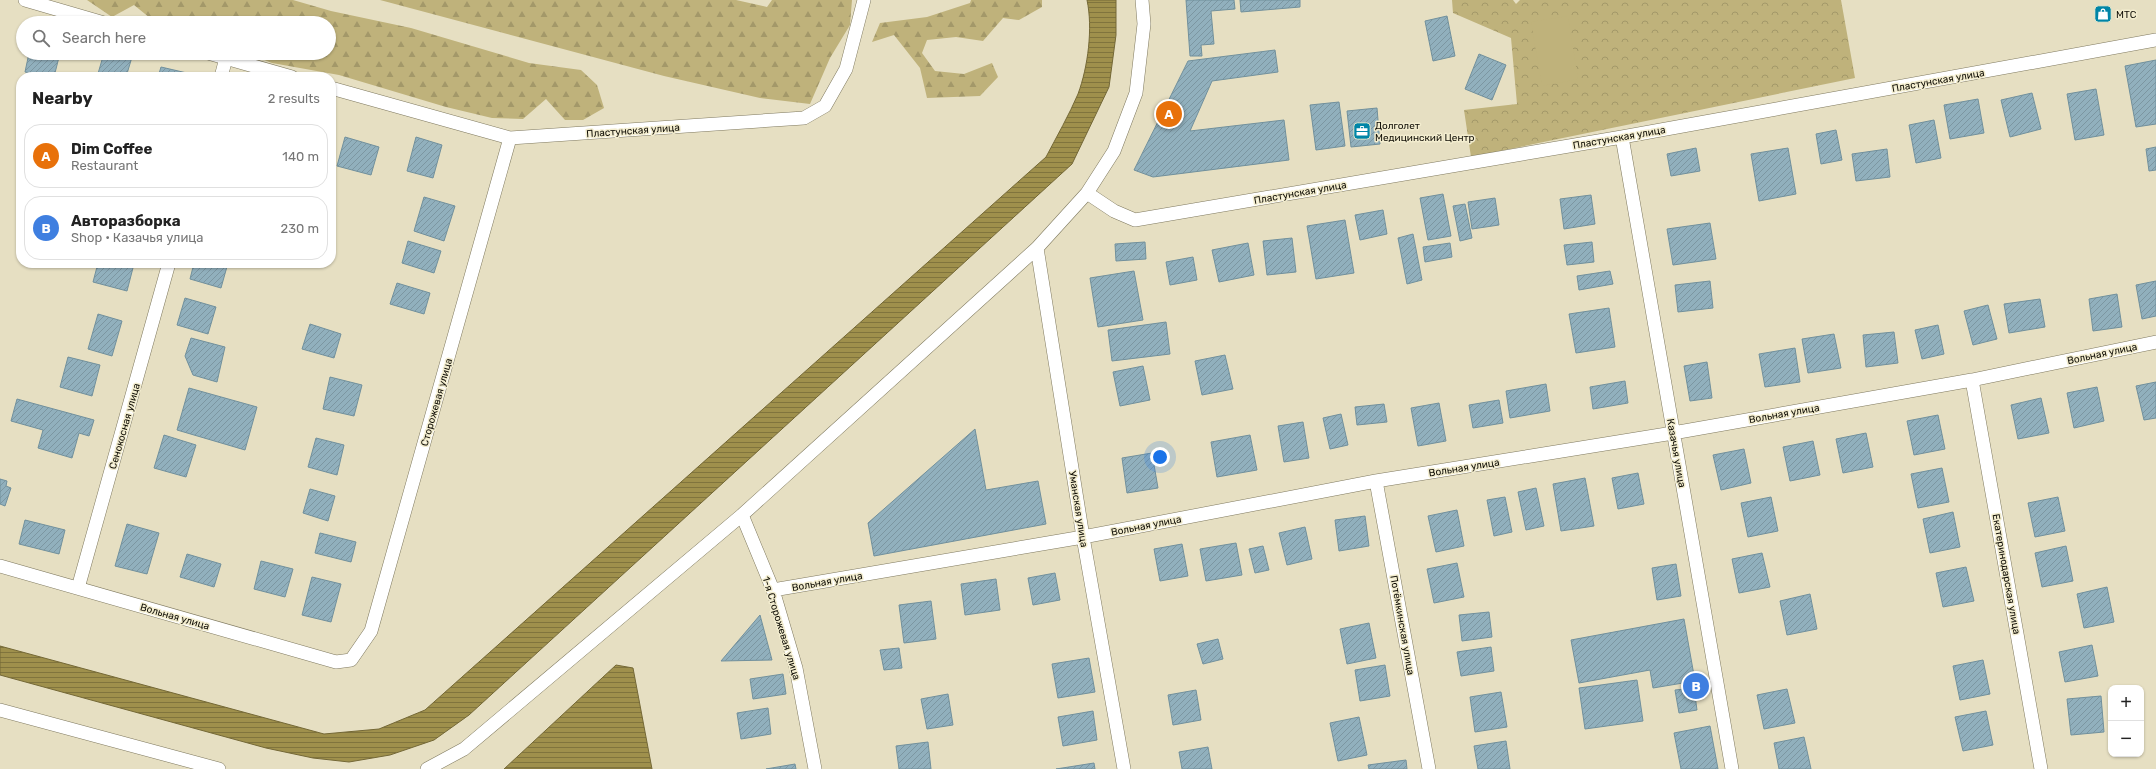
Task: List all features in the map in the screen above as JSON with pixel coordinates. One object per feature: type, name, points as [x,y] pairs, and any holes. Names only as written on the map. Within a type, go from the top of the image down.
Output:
[{"type":"street","points":[[25,0],[80,16]]},
{"type":"street","name":"Пластунская улица","points":[[336,89],[510,138],[804,118],[825,106],[846,69],[864,0]]},
{"type":"street","points":[[427,769],[464,749],[742,515],[1037,248],[1087,193],[1114,151],[1136,94],[1144,24],[1142,0]]},
{"type":"street","name":"Пластунская улица","points":[[1087,193],[1114,211],[1136,220],[1622,137],[2156,40]]},
{"type":"street","points":[[222,72],[225,60]]},
{"type":"street","points":[[233,60],[275,72]]},
{"type":"street","name":"Казачья улица","points":[[1622,137],[1732,769]]},
{"type":"street","name":"Сторожевая улица","points":[[351,660],[371,631],[510,138]]},
{"type":"street","name":"Уманская улица","points":[[1037,248],[1083,537],[1124,769]]},
{"type":"street","name":"Сенокосная улица","points":[[78,588],[168,268]]},
{"type":"street","name":"Вольная улица","points":[[773,590],[1083,537],[1376,481],[1673,433],[1972,380],[2156,342]]},
{"type":"street","name":"Екатеринодарская улица","points":[[1972,380],[2042,769]]},
{"type":"street","name":"Потёмкинская улица","points":[[1376,481],[1429,769]]},
{"type":"street","name":"1-я Сторожевая улица","points":[[742,515],[773,590],[796,668],[815,769]]},
{"type":"street","name":"Вольная улица","points":[[0,566],[336,662],[351,660]]},
{"type":"street","points":[[0,710],[219,769]]},
{"type":"green space","points":[[87,0],[293,0],[331,11],[411,28],[529,63],[581,70],[597,85],[604,108],[583,120],[565,120],[546,99],[523,119],[492,118],[446,107],[336,74],[336,72],[322,72],[272,63],[264,60],[336,60],[336,16],[148,16],[134,5],[114,16],[111,16]]},
{"type":"green space","points":[[380,0],[736,0],[767,7],[772,0],[852,0],[850,25],[830,58],[810,104],[760,98],[664,76]]},
{"type":"green space","points":[[971,0],[1042,0],[1042,7],[1019,20],[1003,18],[983,41],[956,37],[927,40],[922,53],[935,71],[964,74],[992,63],[998,77],[980,96],[927,98],[920,68],[894,35],[872,42],[880,23],[927,17],[970,3]]},
{"type":"green space","points":[[1452,0],[1513,0],[1516,4],[1520,0],[1841,0],[1855,78],[1471,157],[1464,110],[1517,104],[1511,38],[1453,13]]},
{"type":"green space","points":[[1568,16],[1578,79],[1542,86],[1531,22]]},
{"type":"shaded area","points":[[1087,0],[1116,0],[1116,35],[1109,87],[1072,164],[469,715],[434,740],[390,755],[349,762],[313,758],[266,748],[0,675],[0,646],[324,734],[379,729],[425,710],[1046,157],[1071,110],[1082,83],[1087,60],[1090,23]]},
{"type":"shaded area","points":[[616,665],[633,668],[652,769],[504,769]]},
{"type":"building","points":[[1186,0],[1234,0],[1235,9],[1211,11],[1214,44],[1201,45],[1202,56],[1190,56]]},
{"type":"building","points":[[1240,0],[1300,0],[1300,7],[1241,12]]},
{"type":"building","points":[[1447,16],[1455,56],[1433,61],[1425,21]]},
{"type":"building","points":[[1275,50],[1278,72],[1212,81],[1190,131],[1284,120],[1289,160],[1153,177],[1134,170],[1188,61]]},
{"type":"building","points":[[1479,54],[1506,65],[1492,100],[1465,89]]},
{"type":"building","points":[[28,60],[58,60],[55,72],[25,72]]},
{"type":"building","points":[[102,60],[131,60],[128,72],[98,72]]},
{"type":"building","points":[[2156,60],[2156,124],[2136,127],[2125,66]]},
{"type":"building","points":[[161,67],[183,72],[160,72]]},
{"type":"building","points":[[2096,89],[2104,135],[2075,140],[2067,94]]},
{"type":"building","points":[[2032,93],[2041,129],[2010,137],[2001,100]]},
{"type":"building","points":[[1978,99],[1984,133],[1950,139],[1944,105]]},
{"type":"building","points":[[1339,102],[1345,146],[1316,150],[1310,105]]},
{"type":"building","points":[[1377,108],[1380,144],[1351,147],[1347,111]]},
{"type":"building","points":[[1934,120],[1941,158],[1916,163],[1909,125]]},
{"type":"building","points":[[1836,130],[1842,160],[1821,164],[1816,134]]},
{"type":"building","points":[[345,137],[379,147],[371,175],[337,166]]},
{"type":"building","points":[[416,137],[442,145],[433,178],[407,171]]},
{"type":"building","points":[[2156,147],[2156,170],[2149,171],[2146,149]]},
{"type":"building","points":[[1696,148],[1700,171],[1671,176],[1667,154]]},
{"type":"building","points":[[1788,148],[1796,194],[1759,201],[1751,154]]},
{"type":"building","points":[[1887,149],[1890,177],[1856,181],[1852,154]]},
{"type":"building","points":[[1443,194],[1451,236],[1428,240],[1420,198]]},
{"type":"building","points":[[1591,195],[1595,224],[1564,229],[1560,199]]},
{"type":"building","points":[[424,197],[455,206],[444,241],[414,231]]},
{"type":"building","points":[[1495,198],[1499,225],[1472,229],[1468,202]]},
{"type":"building","points":[[1465,204],[1472,238],[1460,241],[1453,206]]},
{"type":"building","points":[[1383,210],[1387,234],[1360,240],[1355,215]]},
{"type":"building","points":[[1345,220],[1354,273],[1316,279],[1307,226]]},
{"type":"building","points":[[1710,223],[1716,259],[1673,265],[1667,229]]},
{"type":"building","points":[[1413,234],[1422,280],[1407,284],[1398,238]]},
{"type":"building","points":[[1292,238],[1296,272],[1267,275],[1263,241]]},
{"type":"building","points":[[408,241],[441,251],[434,273],[402,263]]},
{"type":"building","points":[[1145,242],[1146,259],[1116,261],[1115,244]]},
{"type":"building","points":[[1592,242],[1594,262],[1567,265],[1564,245]]},
{"type":"building","points":[[1248,243],[1254,275],[1219,282],[1212,250]]},
{"type":"building","points":[[1450,243],[1452,257],[1425,262],[1423,247]]},
{"type":"building","points":[[1193,257],[1197,280],[1170,285],[1166,262]]},
{"type":"building","points":[[97,268],[133,268],[127,291],[93,282]]},
{"type":"building","points":[[193,268],[227,268],[221,288],[190,279]]},
{"type":"building","points":[[1134,271],[1143,320],[1098,327],[1090,278]]},
{"type":"building","points":[[1610,271],[1613,284],[1579,290],[1577,276]]},
{"type":"building","points":[[1710,281],[1713,308],[1678,312],[1675,285]]},
{"type":"building","points":[[2156,281],[2156,316],[2142,319],[2136,285]]},
{"type":"building","points":[[397,283],[430,293],[424,314],[390,304]]},
{"type":"building","points":[[2117,294],[2122,327],[2093,331],[2089,299]]},
{"type":"building","points":[[185,298],[216,307],[208,334],[177,325]]},
{"type":"building","points":[[2040,299],[2045,327],[2009,333],[2004,304]]},
{"type":"building","points":[[1988,305],[1997,339],[1973,345],[1964,311]]},
{"type":"building","points":[[1609,308],[1615,347],[1576,353],[1569,314]]},
{"type":"building","points":[[98,314],[122,321],[112,356],[88,349]]},
{"type":"building","points":[[1166,322],[1170,354],[1112,361],[1108,330]]},
{"type":"building","points":[[310,324],[341,334],[334,358],[302,349]]},
{"type":"building","points":[[1938,325],[1944,354],[1922,359],[1915,330]]},
{"type":"building","points":[[1894,332],[1898,363],[1866,367],[1863,335]]},
{"type":"building","points":[[1834,334],[1841,368],[1808,373],[1802,339]]},
{"type":"building","points":[[191,338],[225,347],[217,382],[193,375],[185,356]]},
{"type":"building","points":[[1795,348],[1800,382],[1765,387],[1759,354]]},
{"type":"building","points":[[1225,355],[1233,389],[1202,395],[1195,361]]},
{"type":"building","points":[[68,357],[100,365],[92,396],[60,387]]},
{"type":"building","points":[[1707,362],[1712,398],[1690,401],[1684,366]]},
{"type":"building","points":[[1143,366],[1150,400],[1120,406],[1113,372]]},
{"type":"building","points":[[330,377],[362,385],[354,416],[323,409]]},
{"type":"building","points":[[1625,381],[1628,403],[1593,409],[1590,387]]},
{"type":"building","points":[[2156,382],[2156,418],[2144,420],[2136,386]]},
{"type":"building","points":[[1546,384],[1550,411],[1510,418],[1506,391]]},
{"type":"building","points":[[2097,387],[2104,421],[2074,428],[2067,393]]},
{"type":"building","points":[[189,388],[257,407],[245,450],[177,430]]},
{"type":"building","points":[[2041,398],[2049,433],[2018,439],[2011,405]]},
{"type":"building","points":[[17,399],[94,420],[89,436],[79,433],[72,458],[38,448],[43,430],[11,421]]},
{"type":"building","points":[[1499,400],[1503,423],[1473,428],[1469,405]]},
{"type":"building","points":[[1439,403],[1446,441],[1418,446],[1411,408]]},
{"type":"building","points":[[1384,404],[1387,422],[1357,425],[1355,407]]},
{"type":"building","points":[[1341,414],[1348,445],[1330,449],[1323,418]]},
{"type":"building","points":[[1938,415],[1945,449],[1914,455],[1907,421]]},
{"type":"building","points":[[1303,422],[1309,458],[1284,462],[1278,426]]},
{"type":"building","points":[[975,429],[986,490],[1038,481],[1046,524],[874,556],[868,523]]},
{"type":"building","points":[[1866,433],[1873,467],[1843,473],[1836,439]]},
{"type":"building","points":[[164,435],[196,445],[186,477],[154,468]]},
{"type":"building","points":[[1250,435],[1257,470],[1217,477],[1211,442]]},
{"type":"building","points":[[316,438],[344,445],[337,475],[308,467]]},
{"type":"building","points":[[1813,441],[1820,475],[1790,481],[1783,447]]},
{"type":"building","points":[[1744,449],[1751,483],[1721,490],[1713,455]]},
{"type":"building","points":[[1152,453],[1158,488],[1127,493],[1122,458]]},
{"type":"building","points":[[1942,468],[1949,502],[1918,508],[1911,474]]},
{"type":"building","points":[[1638,473],[1644,504],[1618,509],[1612,478]]},
{"type":"building","points":[[1585,478],[1594,526],[1561,531],[1553,484]]},
{"type":"building","points":[[0,479],[7,481],[6,486],[11,488],[5,506],[0,504]]},
{"type":"building","points":[[1536,488],[1544,526],[1526,530],[1518,492]]},
{"type":"building","points":[[310,489],[335,496],[328,521],[303,513]]},
{"type":"building","points":[[1505,497],[1512,532],[1494,536],[1487,500]]},
{"type":"building","points":[[1771,497],[1778,531],[1748,537],[1741,503]]},
{"type":"building","points":[[2058,497],[2065,531],[2035,537],[2028,503]]},
{"type":"building","points":[[1457,510],[1464,546],[1436,552],[1428,516]]},
{"type":"building","points":[[1953,512],[1960,547],[1930,553],[1923,519]]},
{"type":"building","points":[[1365,516],[1369,546],[1339,551],[1335,520]]},
{"type":"building","points":[[25,520],[65,530],[59,554],[19,544]]},
{"type":"building","points":[[127,524],[159,533],[147,574],[115,566]]},
{"type":"building","points":[[1305,527],[1312,559],[1287,565],[1279,533]]},
{"type":"building","points":[[320,533],[356,542],[351,562],[315,553]]},
{"type":"building","points":[[1236,543],[1242,575],[1206,581],[1200,549]]},
{"type":"building","points":[[1182,544],[1188,576],[1160,581],[1154,549]]},
{"type":"building","points":[[1263,546],[1269,570],[1255,573],[1249,549]]},
{"type":"building","points":[[2066,546],[2073,581],[2042,587],[2035,553]]},
{"type":"building","points":[[1762,553],[1770,587],[1739,593],[1732,559]]},
{"type":"building","points":[[187,554],[221,564],[214,587],[180,577]]},
{"type":"building","points":[[261,561],[293,569],[285,597],[254,589]]},
{"type":"building","points":[[1457,563],[1464,597],[1434,603],[1427,569]]},
{"type":"building","points":[[1676,564],[1681,596],[1657,600],[1652,568]]},
{"type":"building","points":[[1966,567],[1974,601],[1943,607],[1936,573]]},
{"type":"building","points":[[1055,573],[1060,600],[1033,605],[1028,578]]},
{"type":"building","points":[[312,577],[341,584],[331,622],[302,615]]},
{"type":"building","points":[[996,579],[1000,610],[965,615],[961,584]]},
{"type":"building","points":[[2107,587],[2114,622],[2084,628],[2077,594]]},
{"type":"building","points":[[1810,594],[1817,629],[1787,635],[1780,601]]},
{"type":"building","points":[[931,601],[936,639],[904,643],[899,605]]},
{"type":"building","points":[[1489,612],[1492,637],[1462,641],[1459,615]]},
{"type":"building","points":[[760,615],[772,660],[721,661]]},
{"type":"building","points":[[1684,619],[1695,681],[1653,688],[1650,670],[1579,683],[1571,640]]},
{"type":"building","points":[[1369,623],[1376,658],[1347,664],[1340,629]]},
{"type":"building","points":[[1218,639],[1223,659],[1203,664],[1197,644]]},
{"type":"building","points":[[2092,645],[2098,676],[2065,682],[2059,652]]},
{"type":"building","points":[[1491,647],[1494,671],[1461,676],[1457,652]]},
{"type":"building","points":[[899,648],[902,668],[884,670],[880,650]]},
{"type":"building","points":[[1089,658],[1095,692],[1058,698],[1052,664]]},
{"type":"building","points":[[1983,660],[1990,694],[1960,700],[1953,666]]},
{"type":"building","points":[[1385,665],[1390,696],[1360,701],[1355,670]]},
{"type":"building","points":[[783,674],[786,694],[753,699],[750,679]]},
{"type":"building","points":[[1637,680],[1643,721],[1585,729],[1579,688]]},
{"type":"building","points":[[1694,688],[1697,710],[1679,713],[1675,690]]},
{"type":"building","points":[[1787,689],[1795,723],[1764,729],[1757,695]]},
{"type":"building","points":[[1196,690],[1201,720],[1173,725],[1168,695]]},
{"type":"building","points":[[1501,692],[1507,727],[1475,732],[1470,697]]},
{"type":"building","points":[[948,694],[953,725],[927,729],[921,699]]},
{"type":"building","points":[[2101,696],[2104,732],[2071,735],[2067,699]]},
{"type":"building","points":[[768,708],[771,734],[741,739],[737,713]]},
{"type":"building","points":[[1093,711],[1097,740],[1063,746],[1058,717]]},
{"type":"building","points":[[1986,711],[1993,745],[1963,751],[1955,717]]},
{"type":"building","points":[[1359,717],[1367,755],[1338,761],[1330,723]]},
{"type":"building","points":[[1710,726],[1718,769],[1681,769],[1674,733]]},
{"type":"building","points":[[1804,737],[1811,769],[1779,769],[1774,743]]},
{"type":"building","points":[[1506,741],[1510,769],[1478,769],[1474,746]]},
{"type":"building","points":[[928,742],[931,769],[899,769],[896,746]]},
{"type":"building","points":[[1208,747],[1212,769],[1182,769],[1179,752]]},
{"type":"building","points":[[1406,760],[1407,769],[1369,769],[1368,765]]},
{"type":"building","points":[[1094,763],[1095,769],[1056,769]]},
{"type":"building","points":[[795,764],[796,769],[766,769]]},
{"type":"place","name":"МТС","points":[[2103,14]]},
{"type":"place","name":"Dim Coffee","points":[[1169,114]]},
{"type":"place","name":"Долголет Медицинский Центр","points":[[1362,131]]},
{"type":"place","name":"Авторазборка","points":[[1696,686]]}]
